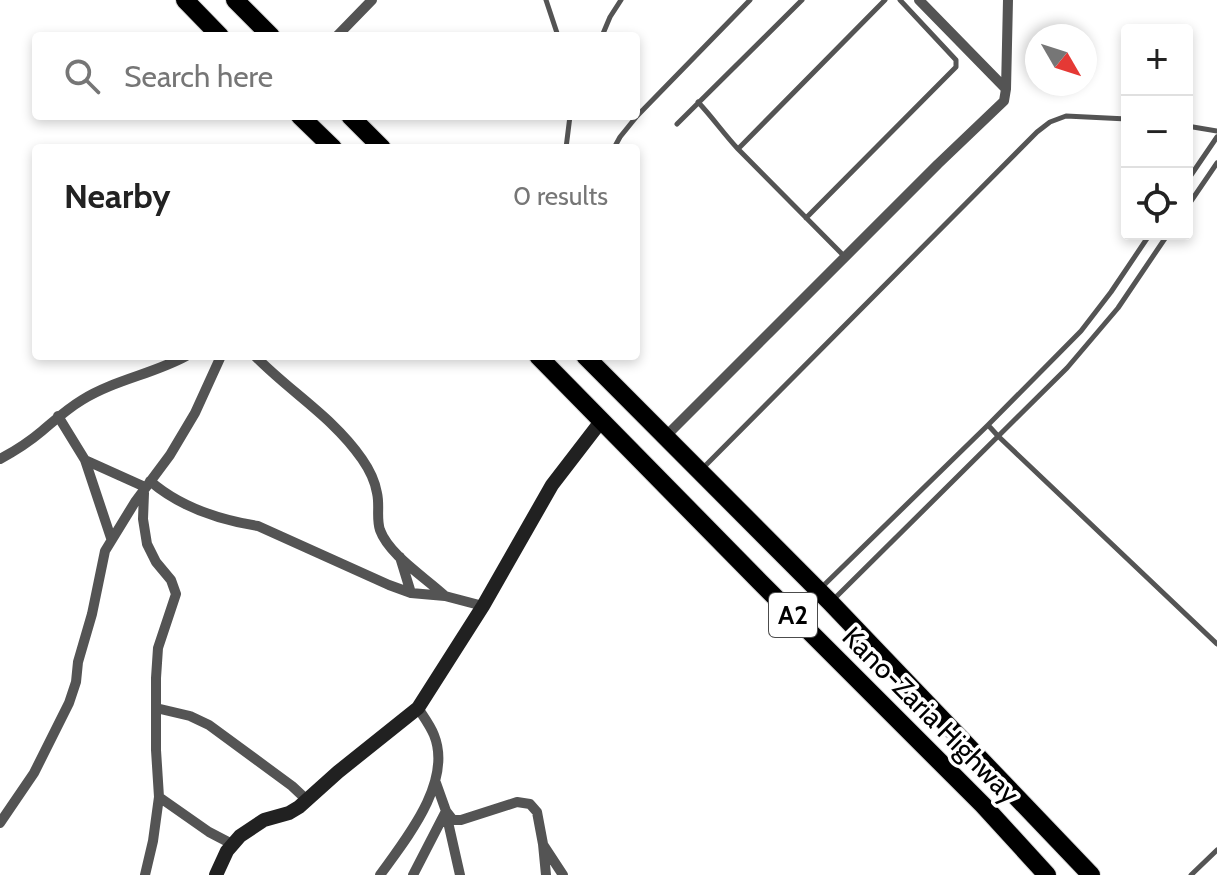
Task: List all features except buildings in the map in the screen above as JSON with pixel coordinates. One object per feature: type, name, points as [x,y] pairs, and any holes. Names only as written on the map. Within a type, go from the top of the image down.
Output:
[{"type":"highway","points":[[235,0],[267,32]]},
{"type":"highway","points":[[191,2],[217,32]]},
{"type":"highway","points":[[304,120],[329,144]]},
{"type":"highway","points":[[354,120],[378,144]]},
{"type":"highway","name":"Kano-Zaria Highway","points":[[542,360],[983,805],[1047,875]]},
{"type":"highway","name":"Kano-Zaria Highway","points":[[589,360],[824,596],[1091,875]]},
{"type":"street","points":[[341,32],[372,0]]},
{"type":"street","points":[[919,0],[1006,89]]},
{"type":"street","points":[[665,437],[1004,101],[1008,0]]},
{"type":"street","points":[[0,459],[83,399],[178,360]]},
{"type":"street","points":[[0,823],[34,773],[69,703],[100,569],[111,538],[170,455],[195,413],[219,360]]},
{"type":"street","points":[[260,360],[331,422],[362,459],[377,494],[378,521],[387,542],[445,596]]},
{"type":"street","points":[[58,416],[85,460],[111,538]]},
{"type":"street","points":[[216,875],[232,844],[252,827],[289,813],[308,801],[338,772],[418,708],[483,606],[552,485],[602,420]]},
{"type":"street","points":[[85,460],[148,484],[206,513],[240,524],[258,526],[411,593],[445,596],[483,606]]},
{"type":"street","points":[[148,484],[143,502],[147,544],[156,562],[171,580],[176,594],[158,648],[156,750],[159,797],[146,870],[155,875]]},
{"type":"street","points":[[400,557],[411,593]]},
{"type":"street","points":[[156,708],[190,716],[209,725],[308,801]]},
{"type":"street","points":[[380,875],[408,837],[436,783],[439,762],[435,737],[418,708]]},
{"type":"street","points":[[436,783],[446,811],[460,875]]},
{"type":"street","points":[[159,797],[232,844]]},
{"type":"street","points":[[446,811],[453,820],[461,820],[517,802],[530,804],[537,812],[546,875]]},
{"type":"street","points":[[413,875],[446,811]]},
{"type":"street","points":[[543,844],[563,875]]},
{"type":"lane","points":[[546,0],[558,32]]},
{"type":"lane","points":[[604,32],[621,0]]},
{"type":"lane","points":[[640,113],[750,0]]},
{"type":"lane","points":[[677,124],[802,0]]},
{"type":"lane","points":[[738,149],[885,0]]},
{"type":"lane","points":[[806,218],[956,67],[956,60],[900,0]]},
{"type":"lane","points":[[698,102],[738,149],[845,257]]},
{"type":"lane","points":[[699,471],[1037,132],[1050,122],[1066,116],[1121,119]]},
{"type":"lane","points":[[566,144],[570,120]]},
{"type":"lane","points":[[616,144],[634,120]]},
{"type":"lane","points":[[1193,127],[1217,131]]},
{"type":"lane","points":[[1193,172],[1217,137]]},
{"type":"lane","points":[[1193,198],[1217,163]]},
{"type":"lane","points":[[824,596],[1081,331],[1146,240]]},
{"type":"lane","points":[[824,596],[1067,368],[1107,322],[1164,240]]},
{"type":"lane","points":[[988,425],[1217,644]]},
{"type":"lane","points":[[1191,875],[1217,850]]}]
